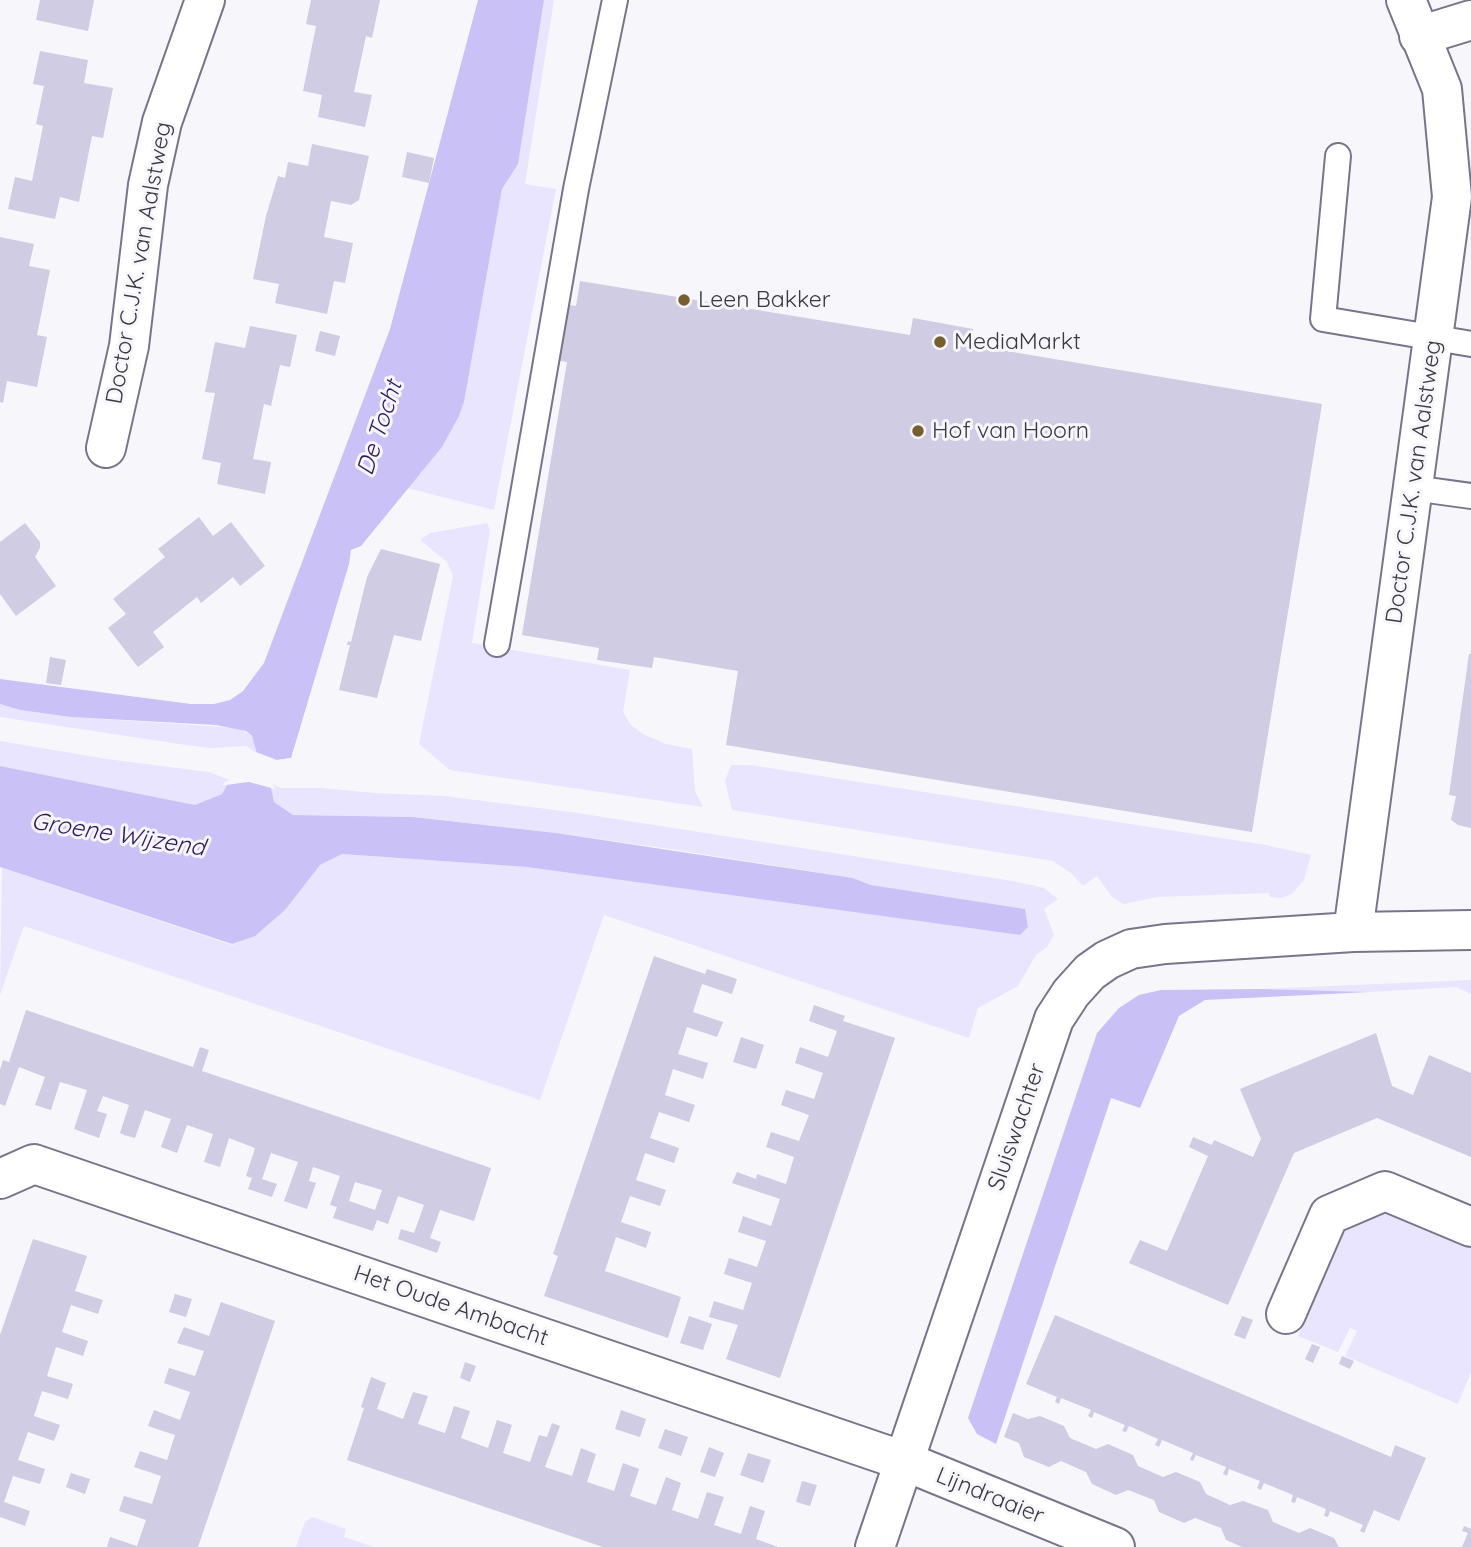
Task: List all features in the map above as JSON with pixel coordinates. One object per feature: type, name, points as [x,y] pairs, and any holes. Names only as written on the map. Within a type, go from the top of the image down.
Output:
[{"type":"street","name":"Doctor C.J.K. van Aalstweg","points":[[106,448],[128,346],[148,185],[162,122],[205,0]]},
{"type":"street","name":"Doctor C.J.K. van Aalstweg","points":[[1353,932],[1452,198],[1442,89],[1406,0]]},
{"type":"street","points":[[1419,36],[1471,20]]},
{"type":"street","name":"Sluiswachter","points":[[875,1547],[1054,1019],[1071,993],[1090,972],[1132,948],[1165,944],[1353,932],[1471,930]]},
{"type":"street","name":"Het Oude Ambacht","points":[[0,1179],[34,1164],[904,1461]]},
{"type":"street","points":[[1286,1314],[1329,1215],[1385,1191],[1471,1227]]},
{"type":"street","name":"Lijndraaier","points":[[904,1461],[1115,1547]]},
{"type":"lane","points":[[497,644],[576,189],[615,0]]},
{"type":"lane","points":[[1338,156],[1324,318],[1471,344]]},
{"type":"lane","points":[[1413,488],[1471,496]]},
{"type":"shaded area","points":[[544,0],[554,0],[525,184],[556,189],[494,510],[407,488],[442,447],[464,402],[502,189],[518,164]]},
{"type":"shaded area","points":[[487,523],[490,530],[472,643],[630,670],[623,712],[631,725],[643,734],[666,744],[692,749],[695,791],[703,807],[450,770],[419,744],[453,576],[447,562],[420,540],[430,533]]},
{"type":"shaded area","points":[[0,704],[20,710],[71,717],[238,728],[252,736],[257,754],[246,746],[211,748],[0,717]]},
{"type":"shaded area","points":[[0,741],[107,759],[209,772],[237,783],[227,785],[222,794],[195,805],[0,766]]},
{"type":"shaded area","points":[[731,765],[750,765],[1266,845],[1311,855],[1304,880],[1292,894],[1281,898],[1270,897],[1269,893],[1157,897],[1124,904],[1112,897],[1097,876],[1083,886],[1071,873],[1053,861],[732,810],[725,781]]},
{"type":"shaded area","points":[[270,783],[281,788],[444,796],[571,812],[1013,881],[1044,888],[1058,899],[1044,909],[1054,935],[1047,947],[1036,955],[1018,986],[978,1008],[969,1038],[604,915],[540,1100],[24,926],[0,995],[2,868],[232,945],[257,934],[285,910],[320,865],[341,854],[527,867],[1020,935],[1028,927],[1025,909],[677,850],[413,817],[293,815],[274,802]]},
{"type":"shaded area","points":[[1471,980],[1471,994],[1456,987],[1370,992],[1260,989]]},
{"type":"shaded area","points":[[1161,990],[1370,992],[1205,1000],[1179,1016],[1140,1108],[1111,1098],[996,1444],[977,1434],[968,1418],[1097,1033],[1119,1008],[1139,995]]},
{"type":"shaded area","points":[[1389,1211],[1471,1244],[1471,1372],[1458,1404],[1345,1356],[1357,1331],[1350,1328],[1338,1352],[1298,1336],[1343,1227]]},
{"type":"shaded area","points":[[312,1517],[346,1529],[344,1537],[374,1547],[296,1547],[305,1522]]},
{"type":"water","points":[[478,0],[544,0],[518,164],[502,189],[464,402],[442,447],[361,546],[351,550],[291,758],[277,760],[270,783],[274,802],[293,815],[413,817],[556,833],[853,878],[871,885],[1025,909],[1028,927],[1020,935],[527,867],[342,854],[320,865],[285,910],[255,936],[232,944],[0,867],[0,766],[195,805],[222,794],[227,785],[248,781],[257,754],[252,736],[246,731],[216,725],[71,717],[20,710],[0,704],[0,679],[191,704],[214,704],[230,700],[243,691],[264,663],[390,329]]},
{"type":"pier","points":[[253,751],[277,760],[291,758],[291,762],[279,763],[273,784],[275,789],[249,782],[223,785],[226,781],[246,778]]},
{"type":"building","points":[[40,0],[94,0],[88,31],[36,20]]},
{"type":"building","points":[[311,0],[380,0],[372,38],[366,36],[354,92],[372,95],[365,127],[318,117],[322,95],[303,91],[316,26],[306,24]]},
{"type":"building","points":[[40,51],[88,60],[84,83],[113,88],[103,138],[92,136],[79,202],[60,197],[55,219],[8,209],[15,177],[32,181],[43,126],[36,124],[44,86],[33,84]]},
{"type":"building","points":[[312,144],[369,156],[359,200],[351,205],[331,201],[324,237],[353,243],[345,283],[334,281],[327,314],[275,303],[279,284],[253,279],[266,216],[278,176],[285,178],[288,162],[308,166]]},
{"type":"building","points":[[407,152],[434,158],[429,183],[402,177]]},
{"type":"building","points":[[0,237],[34,244],[29,266],[50,270],[37,335],[47,337],[37,387],[7,381],[3,403],[0,402]]},
{"type":"building","points":[[580,281],[910,335],[913,318],[973,329],[971,345],[1322,404],[1252,832],[726,745],[738,671],[654,657],[652,668],[597,660],[599,648],[522,635],[567,362],[555,360],[564,304],[576,306]]},
{"type":"building","points":[[250,326],[297,335],[290,367],[280,365],[271,406],[264,404],[253,459],[271,462],[265,494],[217,484],[221,463],[202,459],[215,393],[205,392],[215,342],[245,348]]},
{"type":"building","points":[[320,331],[340,336],[335,356],[315,351]]},
{"type":"building","points":[[199,517],[213,536],[231,522],[265,566],[240,586],[233,577],[201,603],[197,597],[153,632],[164,647],[138,667],[108,628],[126,614],[113,599],[165,557],[158,549]]},
{"type":"building","points":[[25,523],[40,542],[35,557],[56,586],[16,616],[0,594],[0,542]]},
{"type":"building","points":[[381,549],[440,564],[421,641],[394,635],[377,698],[339,690],[350,645],[347,645],[348,641],[351,642],[367,577]]},
{"type":"building","points":[[1469,654],[1471,828],[1451,820],[1456,796],[1449,795]]},
{"type":"building","points":[[50,657],[66,660],[61,685],[46,683]]},
{"type":"building","points":[[654,956],[705,974],[707,969],[737,979],[732,994],[702,984],[693,1012],[723,1022],[717,1037],[687,1027],[678,1054],[708,1063],[703,1079],[673,1069],[665,1095],[695,1105],[689,1122],[659,1112],[650,1138],[679,1148],[674,1163],[645,1153],[636,1180],[666,1190],[660,1206],[630,1196],[621,1222],[651,1232],[646,1248],[616,1237],[605,1271],[681,1297],[668,1338],[544,1296],[558,1256],[553,1254]]},
{"type":"building","points":[[814,1005],[845,1016],[843,1021],[895,1038],[780,1378],[726,1359],[738,1325],[709,1317],[714,1301],[743,1310],[752,1283],[724,1274],[729,1258],[757,1267],[766,1241],[738,1232],[743,1216],[771,1226],[780,1199],[732,1183],[737,1172],[756,1179],[757,1174],[786,1184],[794,1157],[766,1147],[771,1132],[799,1141],[809,1115],[781,1105],[786,1090],[814,1099],[823,1073],[795,1063],[800,1047],[828,1057],[837,1031],[809,1021]]},
{"type":"building","points":[[26,1010],[193,1067],[200,1047],[209,1050],[202,1071],[491,1168],[474,1221],[440,1210],[430,1238],[441,1242],[437,1253],[398,1239],[401,1229],[414,1233],[424,1205],[398,1196],[388,1224],[377,1220],[373,1231],[333,1218],[337,1207],[330,1205],[340,1176],[313,1167],[309,1181],[316,1183],[307,1209],[284,1201],[298,1162],[271,1153],[262,1179],[277,1184],[272,1197],[248,1189],[252,1178],[246,1176],[255,1148],[229,1138],[220,1167],[204,1162],[213,1134],[187,1125],[177,1153],[161,1147],[171,1119],[145,1110],[135,1138],[124,1135],[120,1133],[129,1105],[103,1096],[97,1111],[107,1114],[99,1138],[74,1129],[87,1090],[60,1082],[51,1110],[35,1105],[45,1077],[19,1067],[5,1106],[0,1104],[0,1070],[3,1060],[9,1062]],"holes":[[[355,1182],[382,1190],[375,1210],[349,1201]]]},
{"type":"building","points":[[1376,1033],[1392,1086],[1413,1095],[1429,1055],[1471,1073],[1471,1157],[1377,1118],[1294,1153],[1228,1305],[1129,1263],[1140,1240],[1167,1251],[1208,1156],[1189,1147],[1193,1137],[1212,1145],[1214,1140],[1253,1157],[1261,1139],[1240,1089]]},
{"type":"building","points":[[741,1037],[764,1045],[756,1069],[733,1062]]},
{"type":"building","points":[[33,1239],[87,1256],[75,1291],[103,1300],[98,1314],[71,1305],[62,1332],[88,1341],[83,1356],[56,1347],[47,1376],[73,1384],[68,1399],[42,1391],[34,1416],[60,1425],[54,1441],[28,1432],[18,1460],[45,1469],[40,1484],[13,1476],[4,1502],[30,1511],[25,1526],[0,1517],[0,1335]]},
{"type":"building","points":[[175,1294],[192,1299],[186,1317],[169,1312]]},
{"type":"building","points":[[221,1302],[275,1321],[198,1547],[107,1547],[110,1537],[137,1546],[146,1520],[119,1511],[124,1496],[152,1504],[161,1476],[134,1467],[140,1451],[167,1460],[175,1435],[148,1426],[154,1410],[180,1420],[190,1392],[164,1383],[169,1368],[195,1376],[204,1351],[177,1343],[184,1327],[209,1336]]},
{"type":"building","points":[[1055,1315],[1391,1457],[1395,1445],[1426,1458],[1399,1521],[1374,1510],[1364,1533],[1360,1531],[1363,1525],[1330,1511],[1328,1517],[1324,1516],[1326,1509],[1297,1497],[1295,1503],[1291,1502],[1293,1495],[1264,1483],[1261,1490],[1257,1488],[1260,1481],[1229,1469],[1227,1476],[1223,1474],[1226,1467],[1196,1455],[1193,1461],[1190,1460],[1193,1453],[1162,1440],[1159,1447],[1155,1445],[1158,1439],[1129,1426],[1126,1432],[1122,1431],[1125,1425],[1094,1412],[1092,1418],[1088,1416],[1091,1410],[1061,1398],[1059,1404],[1055,1402],[1057,1397],[1026,1384]]},
{"type":"building","points":[[689,1316],[712,1324],[703,1350],[680,1343]]},
{"type":"building","points":[[1242,1316],[1253,1320],[1245,1339],[1234,1335]]},
{"type":"building","points":[[1312,1344],[1320,1347],[1313,1363],[1305,1359]]},
{"type":"building","points":[[1342,1356],[1354,1361],[1350,1369],[1339,1364]]},
{"type":"building","points":[[465,1362],[476,1366],[470,1382],[460,1378]]},
{"type":"building","points":[[371,1377],[386,1383],[377,1409],[403,1419],[413,1392],[428,1396],[418,1424],[445,1433],[454,1406],[470,1411],[461,1438],[488,1448],[497,1420],[512,1425],[503,1453],[530,1462],[539,1435],[547,1437],[552,1423],[560,1426],[545,1467],[572,1476],[581,1448],[596,1454],[587,1482],[614,1491],[623,1463],[639,1469],[630,1496],[656,1505],[666,1477],[681,1483],[672,1510],[698,1519],[707,1492],[724,1497],[714,1525],[741,1534],[750,1506],[765,1511],[756,1539],[778,1547],[603,1547],[347,1460]]},
{"type":"building","points":[[621,1410],[646,1419],[640,1437],[615,1429]]},
{"type":"building","points":[[1013,1413],[1028,1419],[1040,1416],[1064,1426],[1070,1438],[1096,1449],[1108,1444],[1133,1455],[1138,1466],[1163,1477],[1176,1472],[1200,1482],[1206,1494],[1230,1505],[1243,1501],[1268,1510],[1273,1522],[1299,1533],[1310,1528],[1334,1538],[1339,1547],[1242,1547],[1226,1540],[1221,1528],[1195,1518],[1184,1523],[1159,1512],[1154,1500],[1128,1490],[1116,1495],[1092,1484],[1086,1472],[1061,1461],[1049,1467],[1024,1457],[1019,1443],[1004,1437]]},
{"type":"building","points":[[665,1429],[688,1437],[681,1456],[658,1448]]},
{"type":"building","points":[[709,1447],[724,1453],[715,1477],[700,1472]]},
{"type":"building","points":[[748,1453],[771,1460],[763,1483],[740,1475]]},
{"type":"building","points":[[71,1473],[90,1479],[85,1494],[66,1487]]},
{"type":"building","points":[[802,1481],[817,1485],[810,1506],[796,1502]]},
{"type":"building","points":[[1464,1526],[1471,1529],[1471,1547],[1462,1547],[1468,1533],[1462,1531]]},
{"type":"place","name":"Leen Bakker","points":[[684,300]]},
{"type":"place","name":"MediaMarkt","points":[[940,342]]},
{"type":"place","name":"Hof van Hoorn","points":[[918,431]]},
{"type":"water label","name":"De Tocht","points":[[380,428]]},
{"type":"water label","name":"Groene Wijzend","points":[[118,835]]}]
